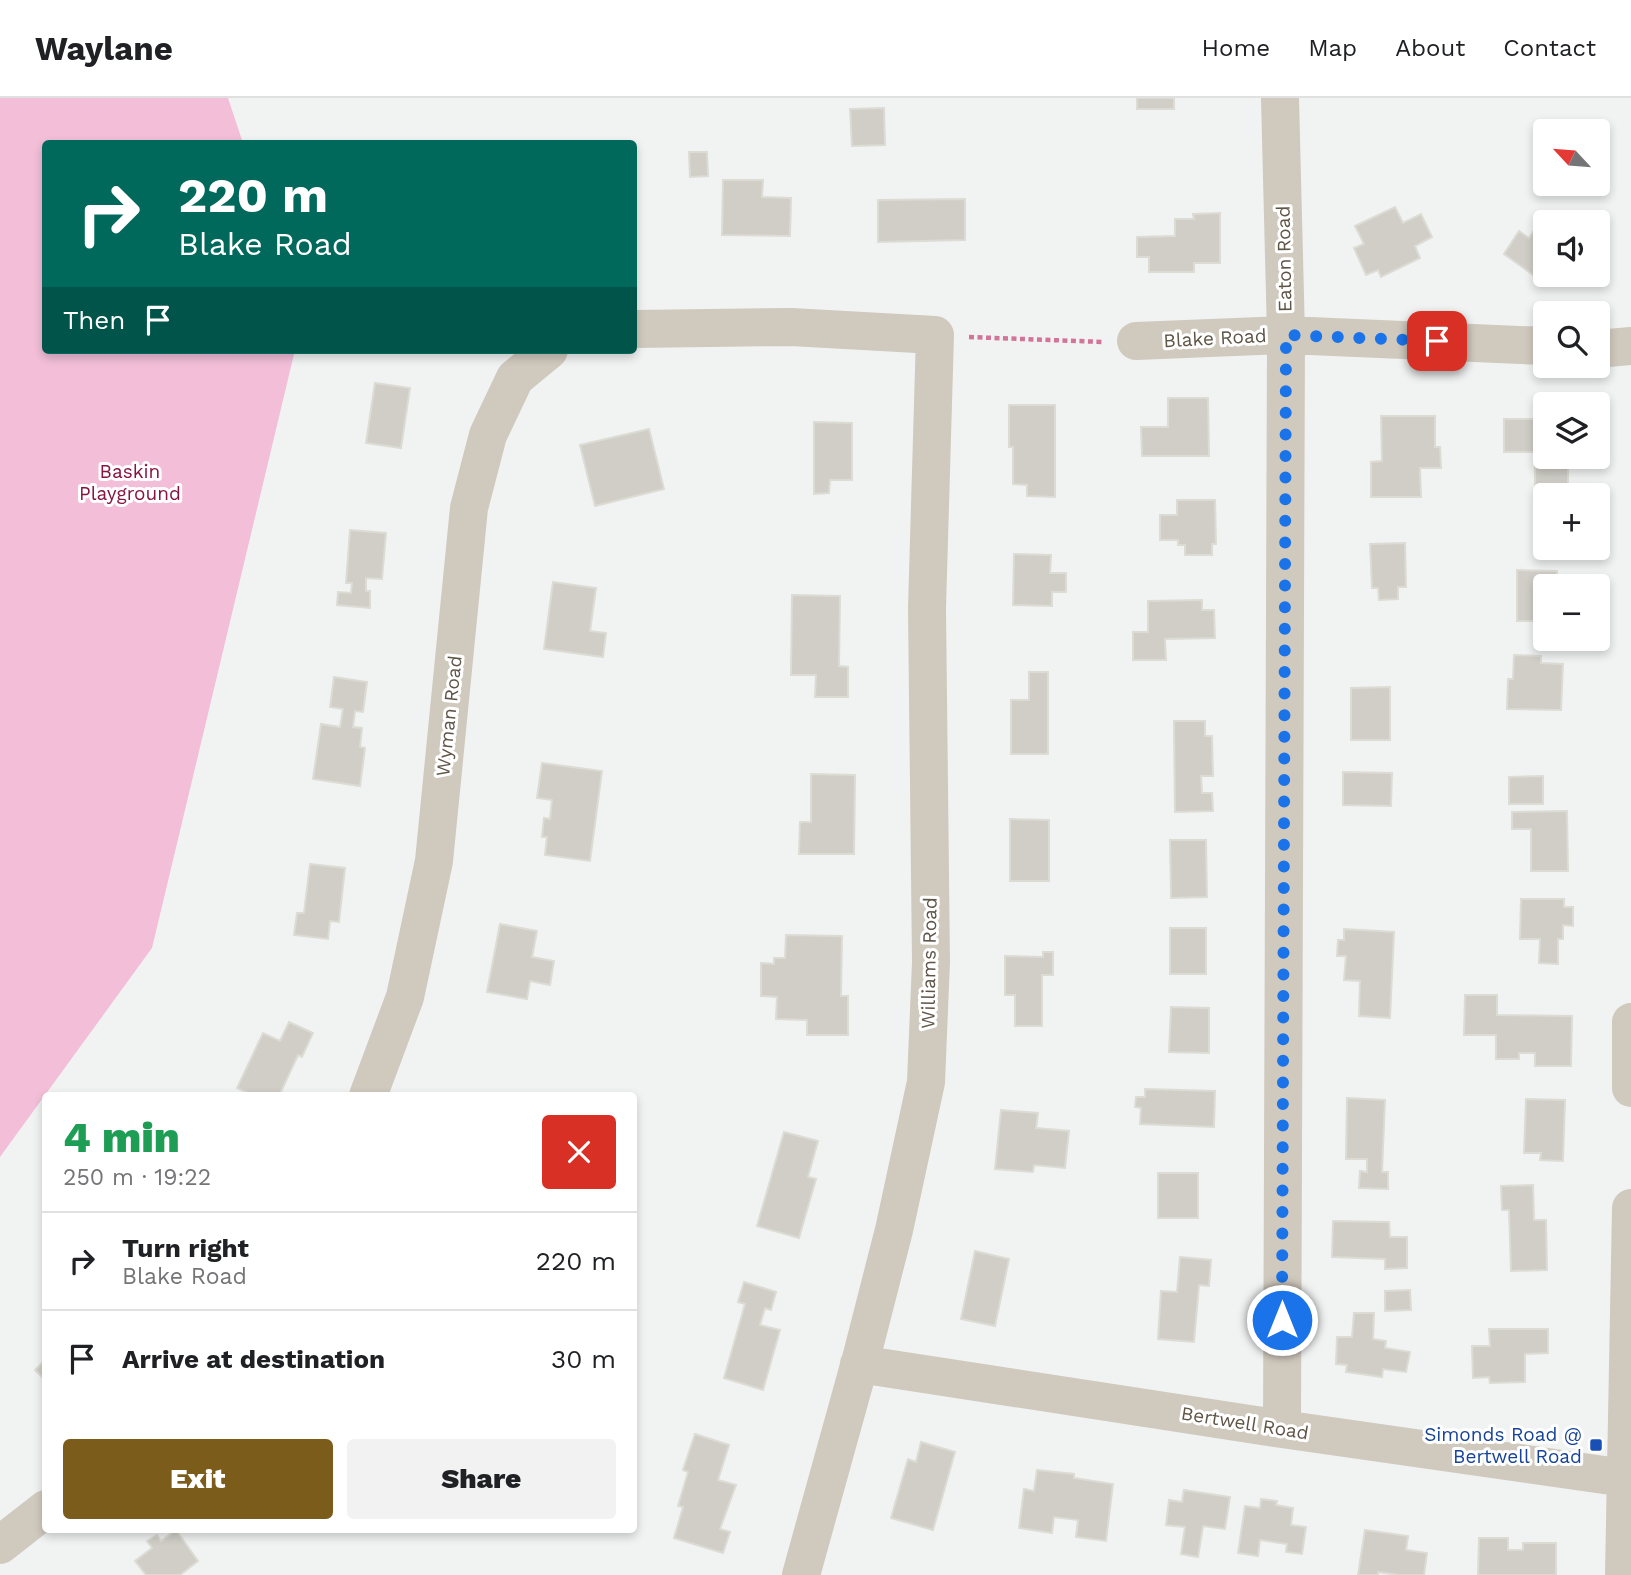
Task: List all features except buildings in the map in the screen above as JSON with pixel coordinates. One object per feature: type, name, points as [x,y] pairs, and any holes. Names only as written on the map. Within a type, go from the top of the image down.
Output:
[{"type":"street","name":"Eaton Road","points":[[1280,98],[1286,335],[1282,1429]]},
{"type":"street","points":[[637,329],[791,327],[935,335]]},
{"type":"street","name":"Williams Road","points":[[801,1575],[894,1230],[926,1082],[932,962],[927,608],[935,335]]},
{"type":"street","name":"Blake Road","points":[[1136,341],[1286,335],[1533,345]]},
{"type":"street","points":[[1610,347],[1631,346]]},
{"type":"street","name":"Wyman Road","points":[[369,1092],[405,997],[434,862],[470,508],[488,435],[515,379],[543,354]]},
{"type":"street","points":[[1631,1022],[1631,1088]]},
{"type":"street","points":[[1624,1575],[1628,1477],[1631,1208]]},
{"type":"street","name":"Bertwell Road","points":[[859,1364],[1282,1429],[1628,1477]]},
{"type":"street","points":[[0,1545],[42,1512]]},
{"type":"path","points":[[935,335],[1086,342],[1136,341]]},
{"type":"green space","name":"Baskin Playground","points":[[0,98],[228,98],[242,140],[42,140],[42,354],[294,354],[152,948],[47,1092],[42,1092],[42,1099],[0,1157]]},
{"type":"place","name":"Simonds Road @ Bertwell Road","points":[[1596,1445]]},
{"type":"route","points":[[1282,1320],[1286,335],[1437,341]]}]
